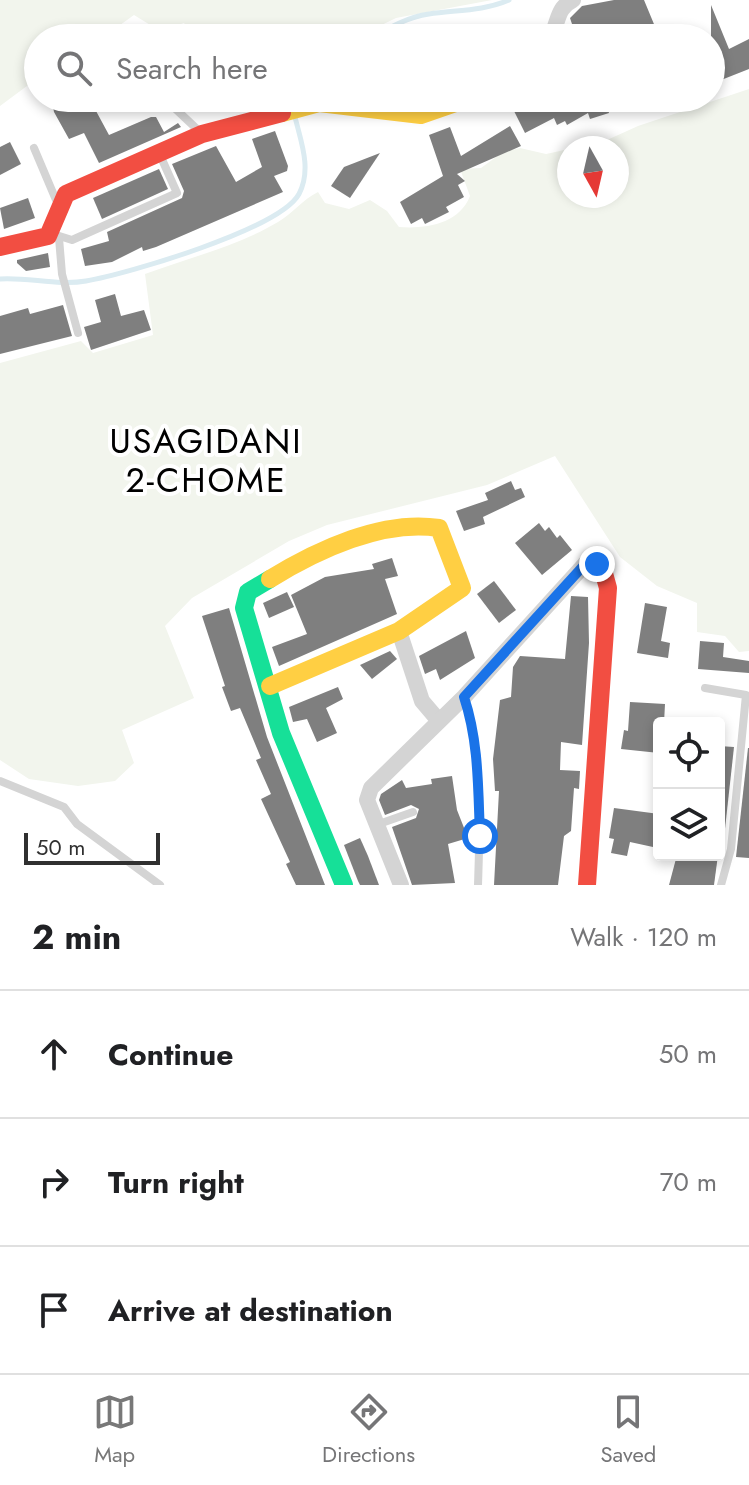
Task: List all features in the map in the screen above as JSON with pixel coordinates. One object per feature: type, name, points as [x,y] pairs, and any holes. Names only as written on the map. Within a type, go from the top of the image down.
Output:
[{"type":"street","points":[[555,24],[564,4],[573,0]]},
{"type":"street","points":[[0,247],[56,236],[58,204],[83,185],[160,155],[202,134],[288,112]]},
{"type":"street","points":[[389,112],[421,115],[430,112]]},
{"type":"street","points":[[270,686],[399,631],[462,588],[439,528],[427,524],[325,551],[248,592],[244,608],[270,686],[281,733],[344,885]]},
{"type":"street","points":[[401,885],[367,800],[371,788],[464,697],[586,563],[597,564],[603,570],[608,588],[587,885]]},
{"type":"street","points":[[399,631],[422,701],[439,721]]},
{"type":"lane","points":[[179,112],[202,134]]},
{"type":"lane","points":[[34,148],[58,204]]},
{"type":"lane","points":[[78,333],[62,274],[56,236],[72,240],[177,193],[160,155]]},
{"type":"lane","points":[[705,688],[746,695],[731,849],[721,885]]},
{"type":"lane","points":[[464,697],[471,719],[478,777],[478,885]]},
{"type":"lane","points":[[0,781],[64,807],[77,824],[160,885]]},
{"type":"lane","points":[[376,825],[413,812]]},
{"type":"shaded area","points":[[0,0],[492,0],[396,18],[384,24],[149,24],[134,15],[121,24],[24,24],[24,88],[0,106]]},
{"type":"shaded area","points":[[749,89],[749,651],[739,652],[725,636],[697,632],[697,603],[657,586],[620,557],[555,456],[487,485],[327,525],[289,541],[192,598],[165,626],[194,698],[122,730],[134,763],[115,781],[78,786],[29,779],[0,760],[0,363],[81,341],[93,353],[153,335],[145,274],[230,245],[263,230],[318,192],[325,203],[349,209],[370,200],[387,211],[399,227],[440,223],[458,213],[470,196],[460,169],[481,168],[503,152],[520,148],[546,154],[557,152],[557,208],[629,208],[629,136],[616,136],[680,112],[725,112],[725,97]]},
{"type":"building","points":[[614,0],[644,0],[654,24],[572,24],[570,18],[582,6]]},
{"type":"building","points":[[711,5],[719,24],[711,24]]},
{"type":"building","points":[[725,39],[729,49],[749,39],[749,69],[725,78]]},
{"type":"building","points":[[54,112],[97,112],[109,135],[151,117],[156,117],[164,132],[178,123],[181,127],[99,163],[84,133],[69,139]]},
{"type":"building","points":[[514,112],[609,113],[590,119],[588,113],[567,125],[565,121],[557,125],[554,118],[525,133]]},
{"type":"building","points":[[510,126],[521,146],[457,174],[465,181],[458,185],[464,197],[446,207],[449,212],[425,224],[422,218],[411,224],[400,202],[443,176],[429,135],[450,127],[461,156]]},
{"type":"building","points":[[275,131],[288,166],[287,171],[274,176],[283,192],[156,247],[143,251],[142,247],[112,262],[85,266],[81,249],[109,241],[107,232],[182,198],[184,191],[172,164],[216,146],[236,182],[262,167],[252,139]]},
{"type":"building","points":[[10,142],[21,164],[0,175],[0,147]]},
{"type":"building","points":[[380,153],[350,198],[331,186],[344,167]]},
{"type":"building","points":[[159,169],[168,189],[102,219],[93,198]]},
{"type":"building","points":[[28,198],[35,218],[4,229],[0,208]]},
{"type":"building","points":[[48,253],[50,267],[26,271],[17,263],[17,260]]},
{"type":"building","points":[[115,294],[121,316],[144,310],[151,330],[91,350],[84,327],[101,322],[95,300]]},
{"type":"building","points":[[63,305],[72,336],[0,354],[0,316],[28,308],[30,314]]},
{"type":"building","points":[[511,481],[515,490],[521,488],[525,497],[483,517],[485,524],[464,531],[456,511],[488,500],[485,493]]},
{"type":"building","points":[[539,523],[545,531],[549,527],[557,538],[560,535],[572,550],[542,575],[515,543]]},
{"type":"building","points":[[392,558],[398,576],[385,579],[397,614],[279,666],[272,647],[307,634],[291,595],[325,577],[374,569],[372,564]]},
{"type":"building","points":[[494,581],[516,610],[499,623],[477,594]]},
{"type":"building","points":[[287,592],[294,607],[269,618],[263,603]]},
{"type":"building","points":[[571,596],[588,597],[589,643],[582,745],[561,742],[560,770],[580,771],[579,789],[574,788],[571,831],[564,836],[558,885],[494,885],[499,791],[495,791],[493,759],[500,700],[511,697],[513,667],[520,656],[565,659]]},
{"type":"building","points":[[645,603],[667,607],[661,641],[670,643],[668,658],[637,653]]},
{"type":"building","points":[[229,608],[267,737],[325,885],[296,885],[286,864],[290,862],[261,799],[271,794],[256,760],[261,758],[240,708],[231,711],[222,687],[225,686],[202,616]]},
{"type":"building","points":[[466,631],[475,658],[440,680],[436,669],[425,674],[419,656]]},
{"type":"building","points":[[700,641],[724,643],[723,657],[749,661],[749,673],[698,669]]},
{"type":"building","points":[[390,651],[397,659],[372,679],[360,665]]},
{"type":"building","points":[[338,687],[343,699],[326,708],[337,733],[317,742],[307,719],[293,722],[289,707]]},
{"type":"building","points":[[630,702],[665,704],[664,717],[653,717],[653,752],[621,749],[624,730],[628,731]]},
{"type":"building","points":[[725,746],[734,747],[725,829]]},
{"type":"building","points":[[749,748],[749,858],[736,857]]},
{"type":"building","points":[[452,776],[457,810],[468,838],[448,844],[455,883],[412,885],[392,827],[416,818],[419,809],[411,805],[385,815],[379,800],[381,794],[402,780],[406,788],[432,784],[431,779]]},
{"type":"building","points":[[614,808],[653,813],[653,847],[630,842],[627,856],[611,853],[614,839],[609,838]]},
{"type":"building","points":[[360,838],[379,885],[360,885],[358,881],[344,845]]},
{"type":"building","points":[[675,861],[717,861],[714,885],[669,885]]},
{"type":"waterway","points":[[397,24],[414,17],[480,8],[509,0]]},
{"type":"waterway","points":[[0,279],[65,283],[106,277],[201,248],[263,221],[286,208],[303,185],[304,156],[295,117]]},
{"type":"traffic: fast","points":[[270,579],[248,592],[244,608],[281,733],[344,885]]},
{"type":"traffic: slow","points":[[396,112],[421,115],[430,112]]},
{"type":"traffic: slow","points":[[270,579],[351,539],[418,526],[439,528],[462,588],[399,631],[270,686]]},
{"type":"traffic: jam","points":[[0,247],[48,236],[66,194],[202,134],[282,113]]},
{"type":"traffic: jam","points":[[587,885],[608,588],[603,570]]},
{"type":"district","name":"USAGIDANI 2-CHOME","points":[[206,460]]},
{"type":"route","points":[[480,836],[478,777],[471,719],[464,697],[563,585],[586,563],[597,564]]}]
